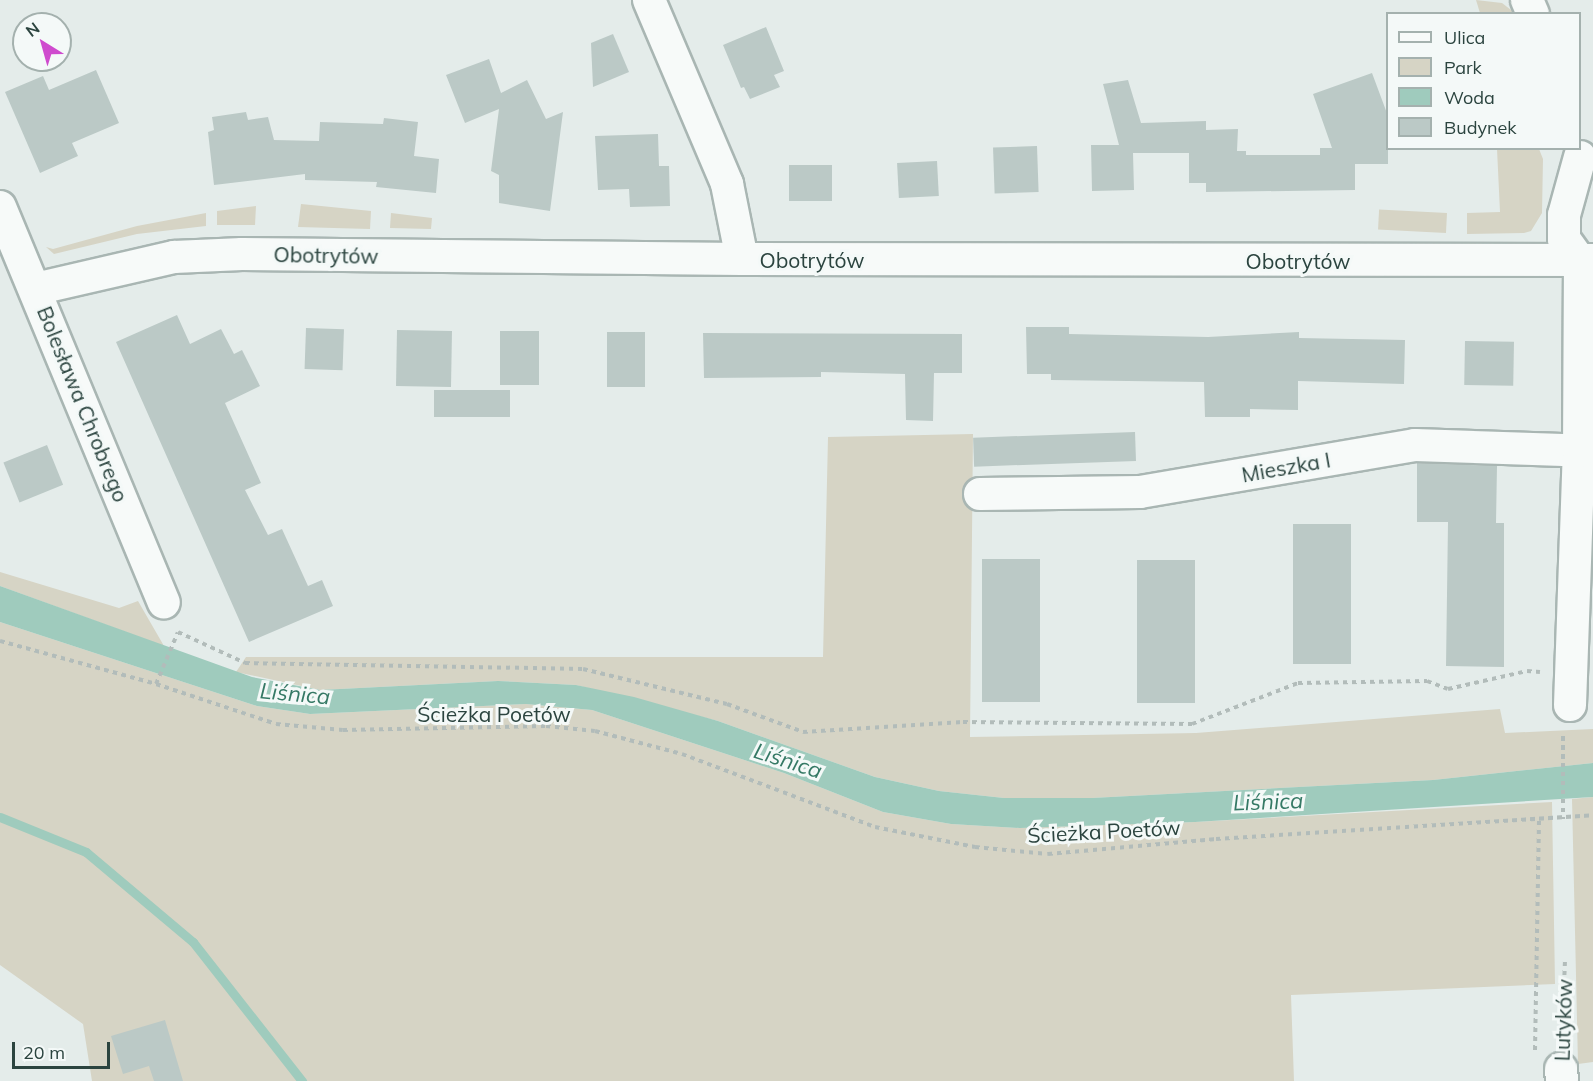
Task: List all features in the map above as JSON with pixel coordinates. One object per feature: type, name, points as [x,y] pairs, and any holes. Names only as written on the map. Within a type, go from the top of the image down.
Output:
[{"type":"street","points":[[649,0],[727,184],[742,260]]},
{"type":"street","points":[[1579,153],[1593,193]]},
{"type":"street","points":[[1570,705],[1574,674],[1586,451],[1589,256],[1564,239],[1564,215],[1579,153]]},
{"type":"street","name":"Bolesława Chrobrego","points":[[0,207],[164,602]]},
{"type":"street","name":"Obotrytów","points":[[35,288],[174,257],[242,254],[742,260],[1589,256]]},
{"type":"street","name":"Mieszka I","points":[[980,494],[1140,492],[1415,445],[1586,451]]},
{"type":"path","points":[[164,602],[178,632],[245,663],[583,669],[727,704],[803,732],[954,723],[1192,724],[1298,683],[1427,681],[1448,689],[1527,671],[1574,674]]},
{"type":"path","points":[[156,684],[178,632]]},
{"type":"path","name":"Ścieżka Poetów","points":[[0,641],[156,684],[276,724],[343,730],[546,726],[595,731],[682,754],[875,827],[975,847],[1048,854],[1216,838],[1563,819],[1593,815]]},
{"type":"path","points":[[1560,747],[1563,819]]},
{"type":"path","points":[[1539,820],[1553,1069]]},
{"type":"path","name":"Lutyków","points":[[1553,1069],[1565,959]]},
{"type":"green space","points":[[1476,0],[1502,3],[1514,12],[1480,12]]},
{"type":"green space","points":[[1497,150],[1539,150],[1543,159],[1542,213],[1531,231],[1467,234],[1467,213],[1500,212]]},
{"type":"green space","points":[[301,204],[371,211],[370,229],[298,227]]},
{"type":"green space","points":[[256,206],[255,225],[217,225],[217,211]]},
{"type":"green space","points":[[1379,209],[1447,213],[1446,233],[1378,229]]},
{"type":"green space","points":[[206,213],[206,226],[137,234],[54,254],[46,247],[53,249],[137,226]]},
{"type":"green space","points":[[391,213],[432,218],[431,229],[390,228]]},
{"type":"green space","points":[[973,434],[970,737],[1196,733],[1500,709],[1505,733],[1593,729],[1593,763],[1433,780],[1092,798],[1004,798],[939,791],[875,777],[718,721],[576,685],[498,681],[320,690],[236,672],[246,657],[823,657],[828,437]]},
{"type":"green space","points":[[0,572],[119,608],[138,601],[164,646],[0,586]]},
{"type":"green space","points":[[0,622],[257,706],[310,714],[526,704],[592,710],[784,773],[883,812],[951,824],[1020,828],[1195,822],[1552,802],[1555,984],[1291,995],[1294,1081],[92,1081],[83,1024],[0,965]]},
{"type":"green space","points":[[1593,797],[1593,1062],[1578,1064],[1572,799]]},
{"type":"water","name":"Liśnica","points":[[0,586],[252,677],[320,690],[498,681],[576,685],[634,697],[718,721],[875,777],[939,791],[1004,798],[1092,798],[1433,780],[1593,763],[1593,797],[1195,822],[1020,828],[951,824],[883,812],[784,773],[592,710],[526,704],[310,714],[257,706],[0,622]]},
{"type":"building","points":[[766,27],[784,71],[774,75],[780,87],[750,99],[744,87],[741,88],[723,45]]},
{"type":"building","points":[[613,34],[629,72],[593,87],[591,43]]},
{"type":"building","points":[[489,59],[501,93],[527,80],[546,119],[563,112],[550,211],[499,203],[499,175],[491,171],[499,109],[465,123],[446,75]]},
{"type":"building","points":[[96,70],[119,123],[72,143],[78,156],[40,173],[5,92],[43,76],[49,90]]},
{"type":"building","points":[[1372,73],[1386,111],[1388,164],[1355,164],[1355,190],[1206,192],[1206,183],[1189,183],[1189,153],[1133,153],[1134,190],[1092,191],[1091,145],[1119,145],[1103,84],[1128,80],[1141,123],[1206,121],[1206,130],[1238,129],[1237,151],[1246,151],[1246,155],[1320,155],[1320,148],[1332,148],[1313,94]]},
{"type":"building","points":[[246,112],[248,120],[268,117],[274,140],[319,141],[320,122],[383,124],[384,118],[418,122],[414,156],[439,159],[436,193],[376,187],[377,182],[305,180],[305,174],[214,185],[208,132],[214,130],[212,117]]},
{"type":"building","points":[[658,134],[659,166],[669,166],[670,206],[630,207],[629,189],[598,190],[595,136]]},
{"type":"building","points":[[1037,146],[1039,192],[995,194],[993,148]]},
{"type":"building","points":[[937,161],[939,196],[899,198],[897,163]]},
{"type":"building","points":[[789,165],[832,165],[832,201],[789,201]]},
{"type":"building","points":[[177,315],[190,344],[221,329],[234,354],[242,350],[260,386],[225,403],[261,483],[245,490],[268,535],[282,529],[308,586],[322,580],[333,606],[249,642],[116,342]]},
{"type":"building","points":[[1026,327],[1069,327],[1069,334],[1208,337],[1299,332],[1299,338],[1405,340],[1404,384],[1298,381],[1298,410],[1250,409],[1250,417],[1205,417],[1204,382],[1051,380],[1051,374],[1027,374]]},
{"type":"building","points":[[306,328],[344,329],[343,370],[305,369]]},
{"type":"building","points":[[397,330],[452,331],[451,387],[396,386]]},
{"type":"building","points":[[500,331],[539,331],[539,385],[500,385]]},
{"type":"building","points":[[607,332],[645,332],[645,387],[607,387]]},
{"type":"building","points":[[703,333],[962,334],[962,373],[934,373],[933,421],[906,420],[905,374],[821,372],[821,377],[704,378]]},
{"type":"building","points":[[1465,341],[1514,342],[1513,386],[1464,385]]},
{"type":"building","points":[[434,390],[510,390],[510,417],[434,417]]},
{"type":"building","points":[[1135,432],[1136,461],[974,467],[973,438]]},
{"type":"building","points":[[47,445],[63,485],[20,502],[3,463]]},
{"type":"building","points":[[1417,463],[1497,466],[1496,523],[1504,523],[1504,667],[1446,666],[1448,522],[1417,522]]},
{"type":"building","points":[[1293,524],[1351,524],[1351,664],[1293,664]]},
{"type":"building","points":[[982,559],[1040,559],[1040,702],[982,702]]},
{"type":"building","points":[[1137,560],[1195,560],[1195,703],[1137,703]]},
{"type":"building","points":[[165,1020],[183,1081],[154,1081],[149,1066],[123,1074],[111,1036]]},
{"type":"waterway","points":[[0,817],[86,852],[193,942],[302,1081]]}]
